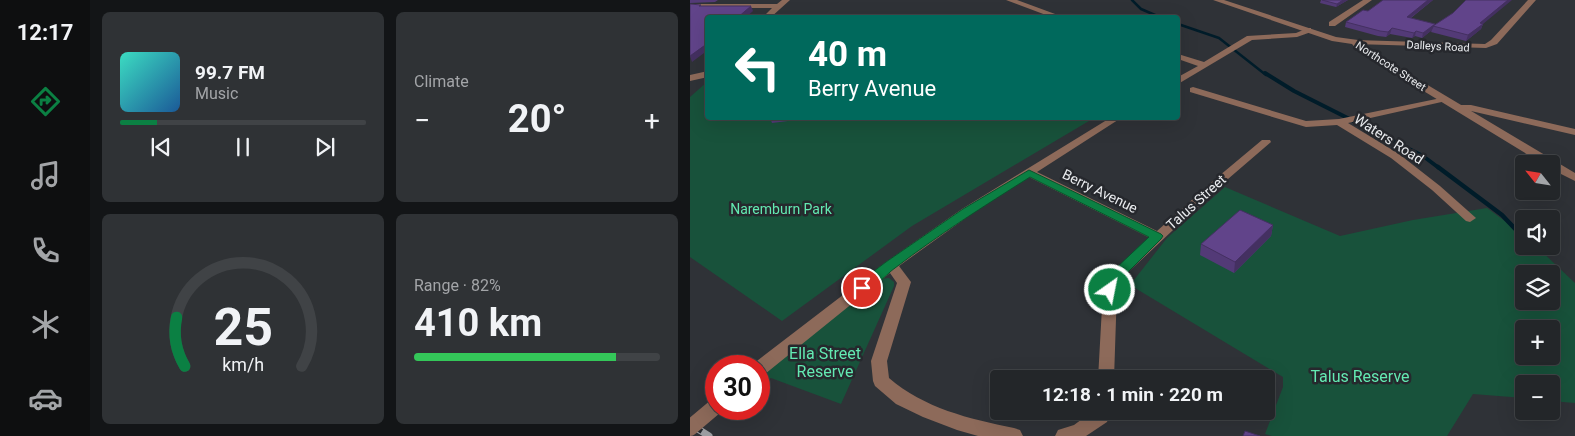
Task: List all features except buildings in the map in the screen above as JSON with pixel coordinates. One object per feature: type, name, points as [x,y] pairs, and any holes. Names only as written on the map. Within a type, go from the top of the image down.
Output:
[{"type":"street","points":[[768,15],[786,0]]},
{"type":"street","points":[[1010,0],[1054,15]]},
{"type":"street","name":"Northcote Street","points":[[1216,0],[1308,30],[1355,42],[1361,49],[1536,155]]},
{"type":"street","points":[[1332,24],[1368,0]]},
{"type":"street","name":"Dalleys Road","points":[[1355,42],[1486,46],[1494,42],[1532,0]]},
{"type":"street","points":[[690,6],[778,6]]},
{"type":"street","points":[[1038,15],[1045,12]]},
{"type":"street","points":[[1180,80],[1250,38],[1297,34],[1308,30]]},
{"type":"street","points":[[1180,57],[1204,64]]},
{"type":"street","points":[[691,78],[705,72]]},
{"type":"street","name":"Waters Road","points":[[1193,90],[1306,124],[1339,122],[1395,156],[1470,218]]},
{"type":"street","points":[[1339,122],[1443,99]]},
{"type":"street","points":[[1458,108],[1471,108],[1575,132]]},
{"type":"street","points":[[770,360],[891,265],[966,212],[1113,120]]},
{"type":"street","name":"Talus Street","points":[[1106,370],[1110,290],[1118,274],[1157,236],[1266,142]]},
{"type":"street","name":"Northcote Street","points":[[1560,169],[1575,178]]},
{"type":"street","name":"Berry Avenue","points":[[1029,173],[1157,236]]},
{"type":"street","points":[[891,265],[904,282],[879,361],[881,381],[901,398],[945,418],[990,432],[1014,436]]},
{"type":"street","points":[[690,428],[705,415]]},
{"type":"street","points":[[1064,436],[1079,431],[1094,420]]},
{"type":"green space","name":"Naremburn Park","points":[[705,84],[705,120],[1091,120],[912,226],[782,321],[690,257],[690,97]]},
{"type":"green space","name":"Talus Reserve","points":[[1225,187],[1340,236],[1413,220],[1487,208],[1515,228],[1515,255],[1545,255],[1556,265],[1515,265],[1515,310],[1560,310],[1560,269],[1575,283],[1575,403],[1560,402],[1560,375],[1515,375],[1515,397],[1473,394],[1447,436],[1272,436],[1265,434],[1270,420],[1275,420],[1275,408],[1283,387],[1283,377],[1275,372],[1275,370],[1271,370],[1130,285],[1167,238]]},
{"type":"green space","name":"Ella Street Reserve","points":[[889,278],[894,282],[894,286],[841,404],[770,378],[770,365],[817,326],[880,279]]},
{"type":"waterway","points":[[1132,0],[1141,9],[1155,15]]},
{"type":"waterway","points":[[1180,25],[1219,38],[1266,75]]},
{"type":"waterway","points":[[1265,73],[1294,91],[1423,156],[1439,168]]},
{"type":"waterway","points":[[1438,167],[1502,215],[1515,229]]},
{"type":"railway","points":[[690,424],[709,436]]},
{"type":"route","points":[[862,288],[966,212],[1029,173],[1157,236],[1118,274],[1110,290]]}]
